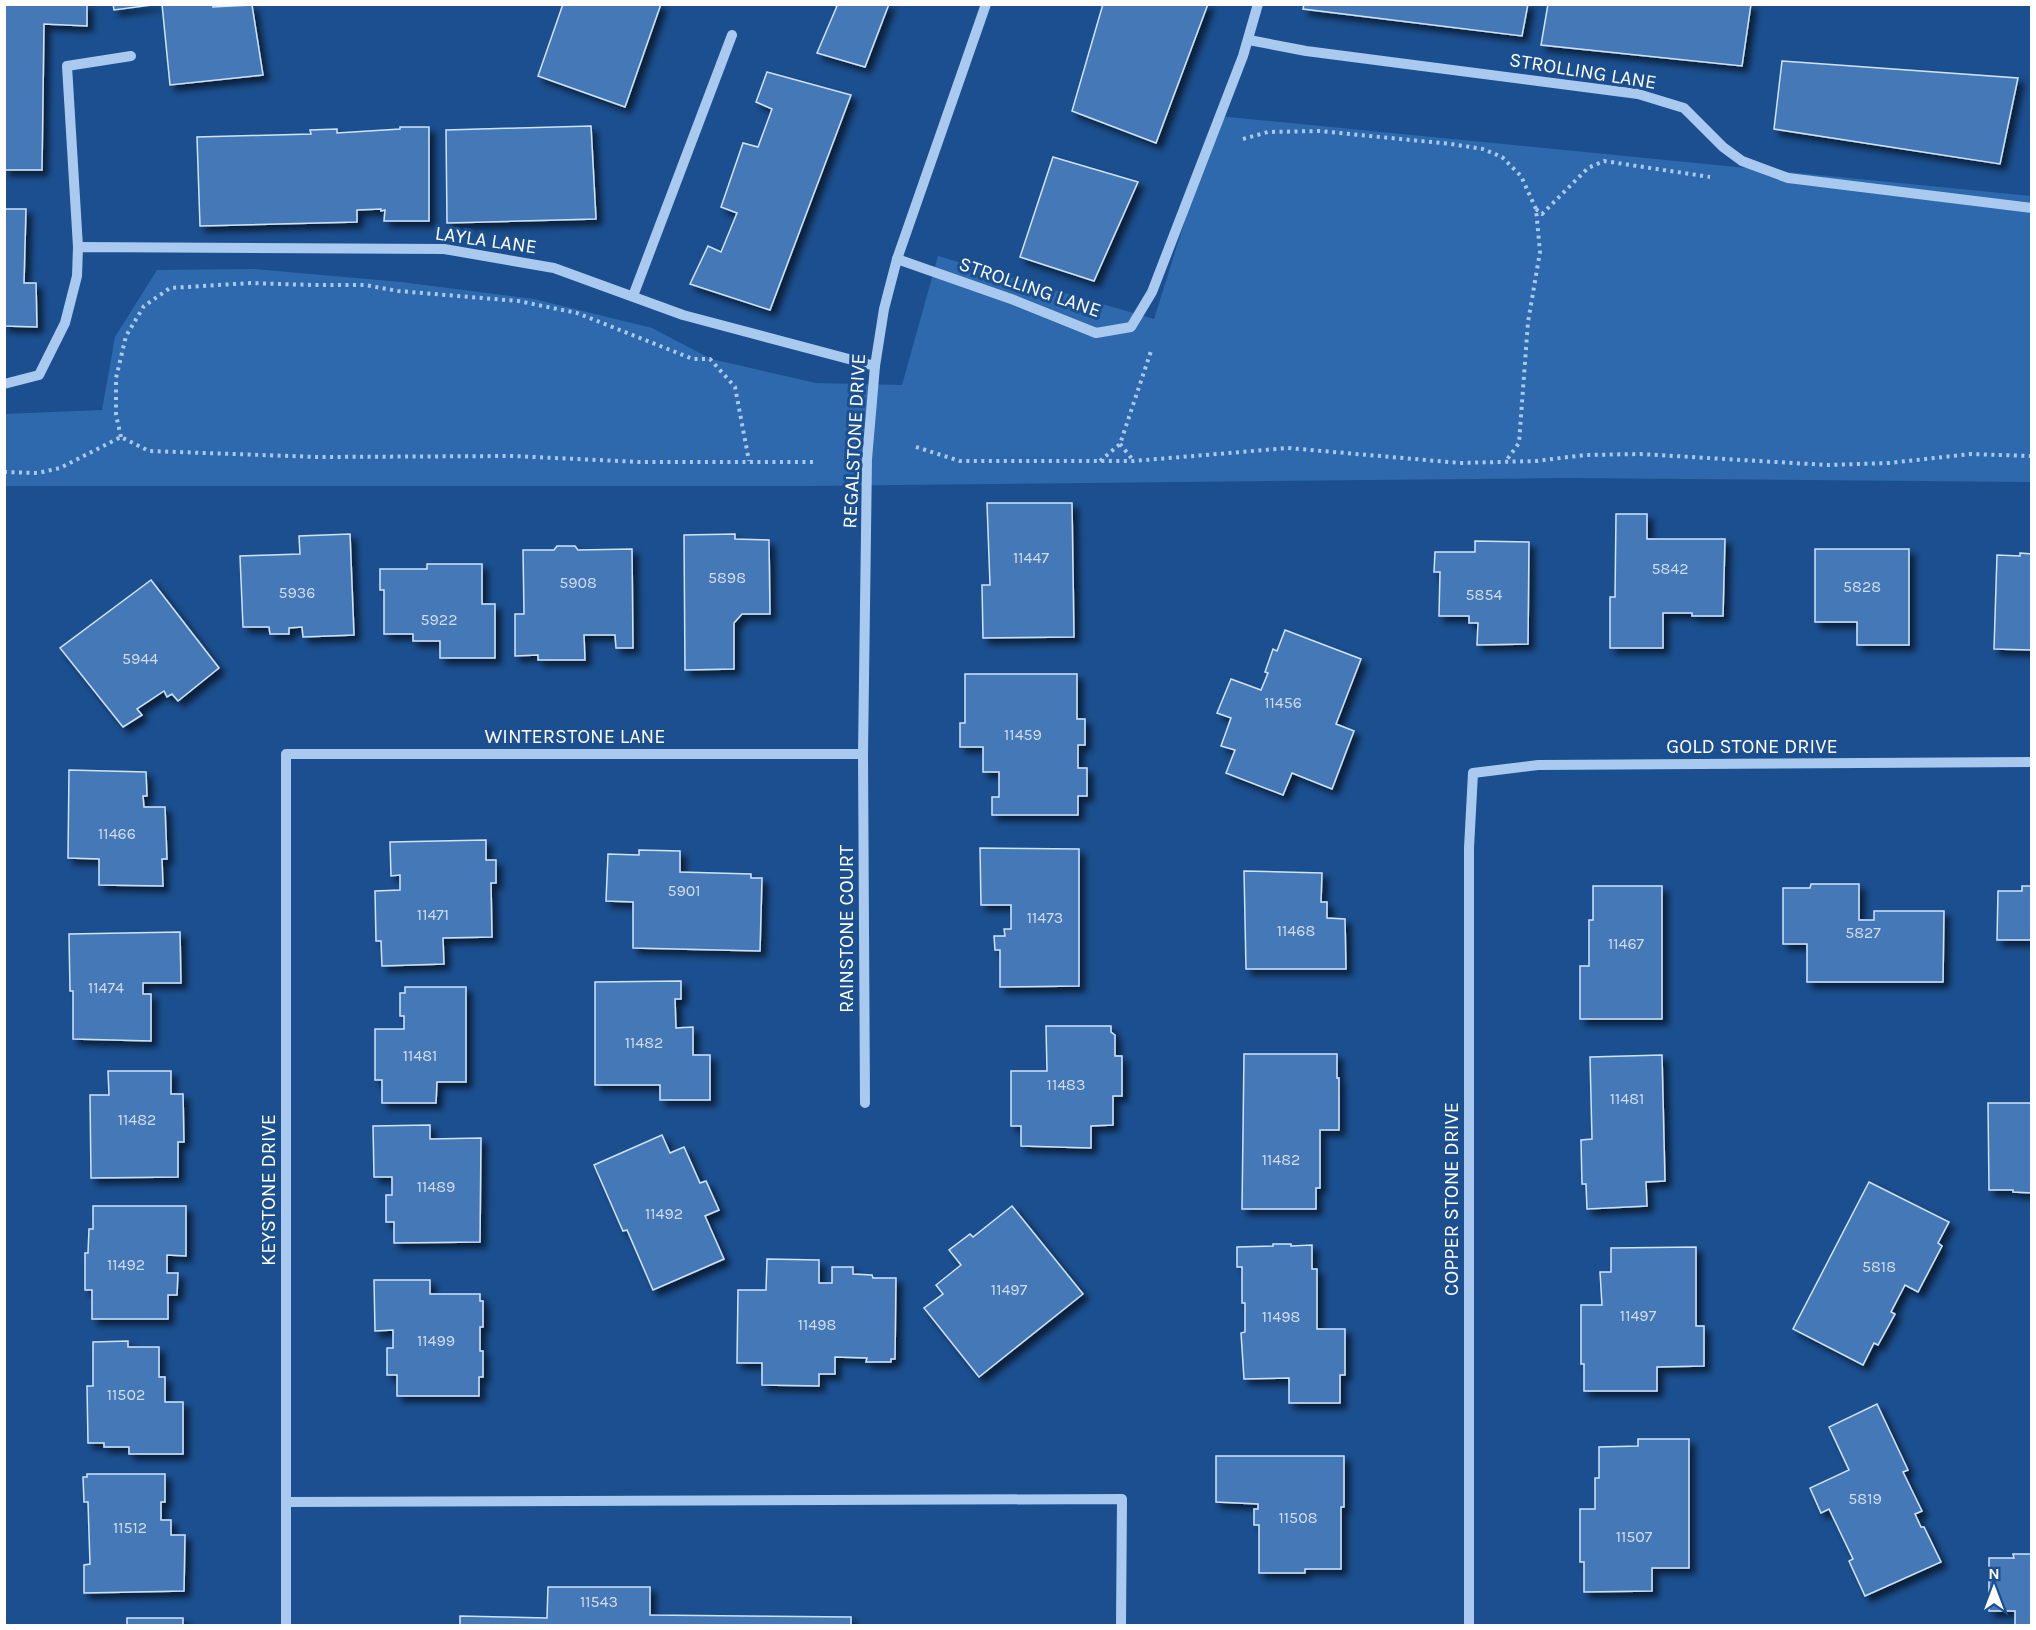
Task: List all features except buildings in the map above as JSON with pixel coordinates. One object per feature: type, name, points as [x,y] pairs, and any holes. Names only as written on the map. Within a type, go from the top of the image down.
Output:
[{"type":"street","name":"REGALSTONE DRIVE","points":[[863,754],[867,459],[874,366],[884,309],[897,259],[986,4]]},
{"type":"street","name":"STROLLING LANE","points":[[897,259],[1014,300],[1096,333],[1131,327],[1152,292],[1249,40],[1258,4]]},
{"type":"street","points":[[633,296],[732,35]]},
{"type":"street","name":"STROLLING LANE","points":[[1249,40],[1306,51],[1638,94],[1684,108],[1723,147],[1742,161],[1788,178],[2031,208]]},
{"type":"street","points":[[4,384],[39,375],[65,323],[77,276],[78,247],[67,66],[132,56]]},
{"type":"street","name":"LAYLA LANE","points":[[78,247],[444,249],[554,268],[683,315],[874,366]]},
{"type":"street","name":"WINTERSTONE LANE","points":[[286,754],[863,754]]},
{"type":"street","name":"KEYSTONE DRIVE","points":[[286,754],[286,1626]]},
{"type":"street","name":"RAINSTONE COURT","points":[[863,754],[865,1103]]},
{"type":"street","name":"GOLD STONE DRIVE","points":[[1473,773],[1538,765],[2031,762]]},
{"type":"street","name":"COPPER STONE DRIVE","points":[[1469,1626],[1469,848],[1473,773]]},
{"type":"street","points":[[286,1502],[1122,1499],[1121,1626]]},
{"type":"path","points":[[1237,144],[1245,138],[1268,132],[1320,131],[1451,144],[1483,149],[1502,157],[1521,176],[1536,209],[1540,252],[1528,322],[1519,444],[1505,461]]},
{"type":"path","points":[[121,437],[116,415],[116,378],[126,336],[144,306],[170,288],[251,283],[365,285],[408,292],[518,301],[577,313],[693,359],[710,358],[735,387],[749,461]]},
{"type":"path","points":[[1100,461],[1120,444],[1154,344]]},
{"type":"path","points":[[121,437],[149,451],[160,452],[318,457],[513,456],[640,462],[817,462]]},
{"type":"path","points":[[4,472],[38,473],[60,468],[121,437]]},
{"type":"path","points":[[1120,444],[1134,461]]},
{"type":"path","points":[[916,447],[960,461],[1134,461],[1288,448],[1460,463],[1640,454],[1827,465],[1889,463],[1971,454],[2031,456]]},
{"type":"shaded area","points":[[1218,116],[2031,196],[2031,482],[1565,478],[805,486],[5,486],[4,414],[102,410],[115,337],[157,270],[253,269],[401,282],[534,299],[652,328],[711,359],[816,383],[902,385],[938,256],[1154,319]]}]
